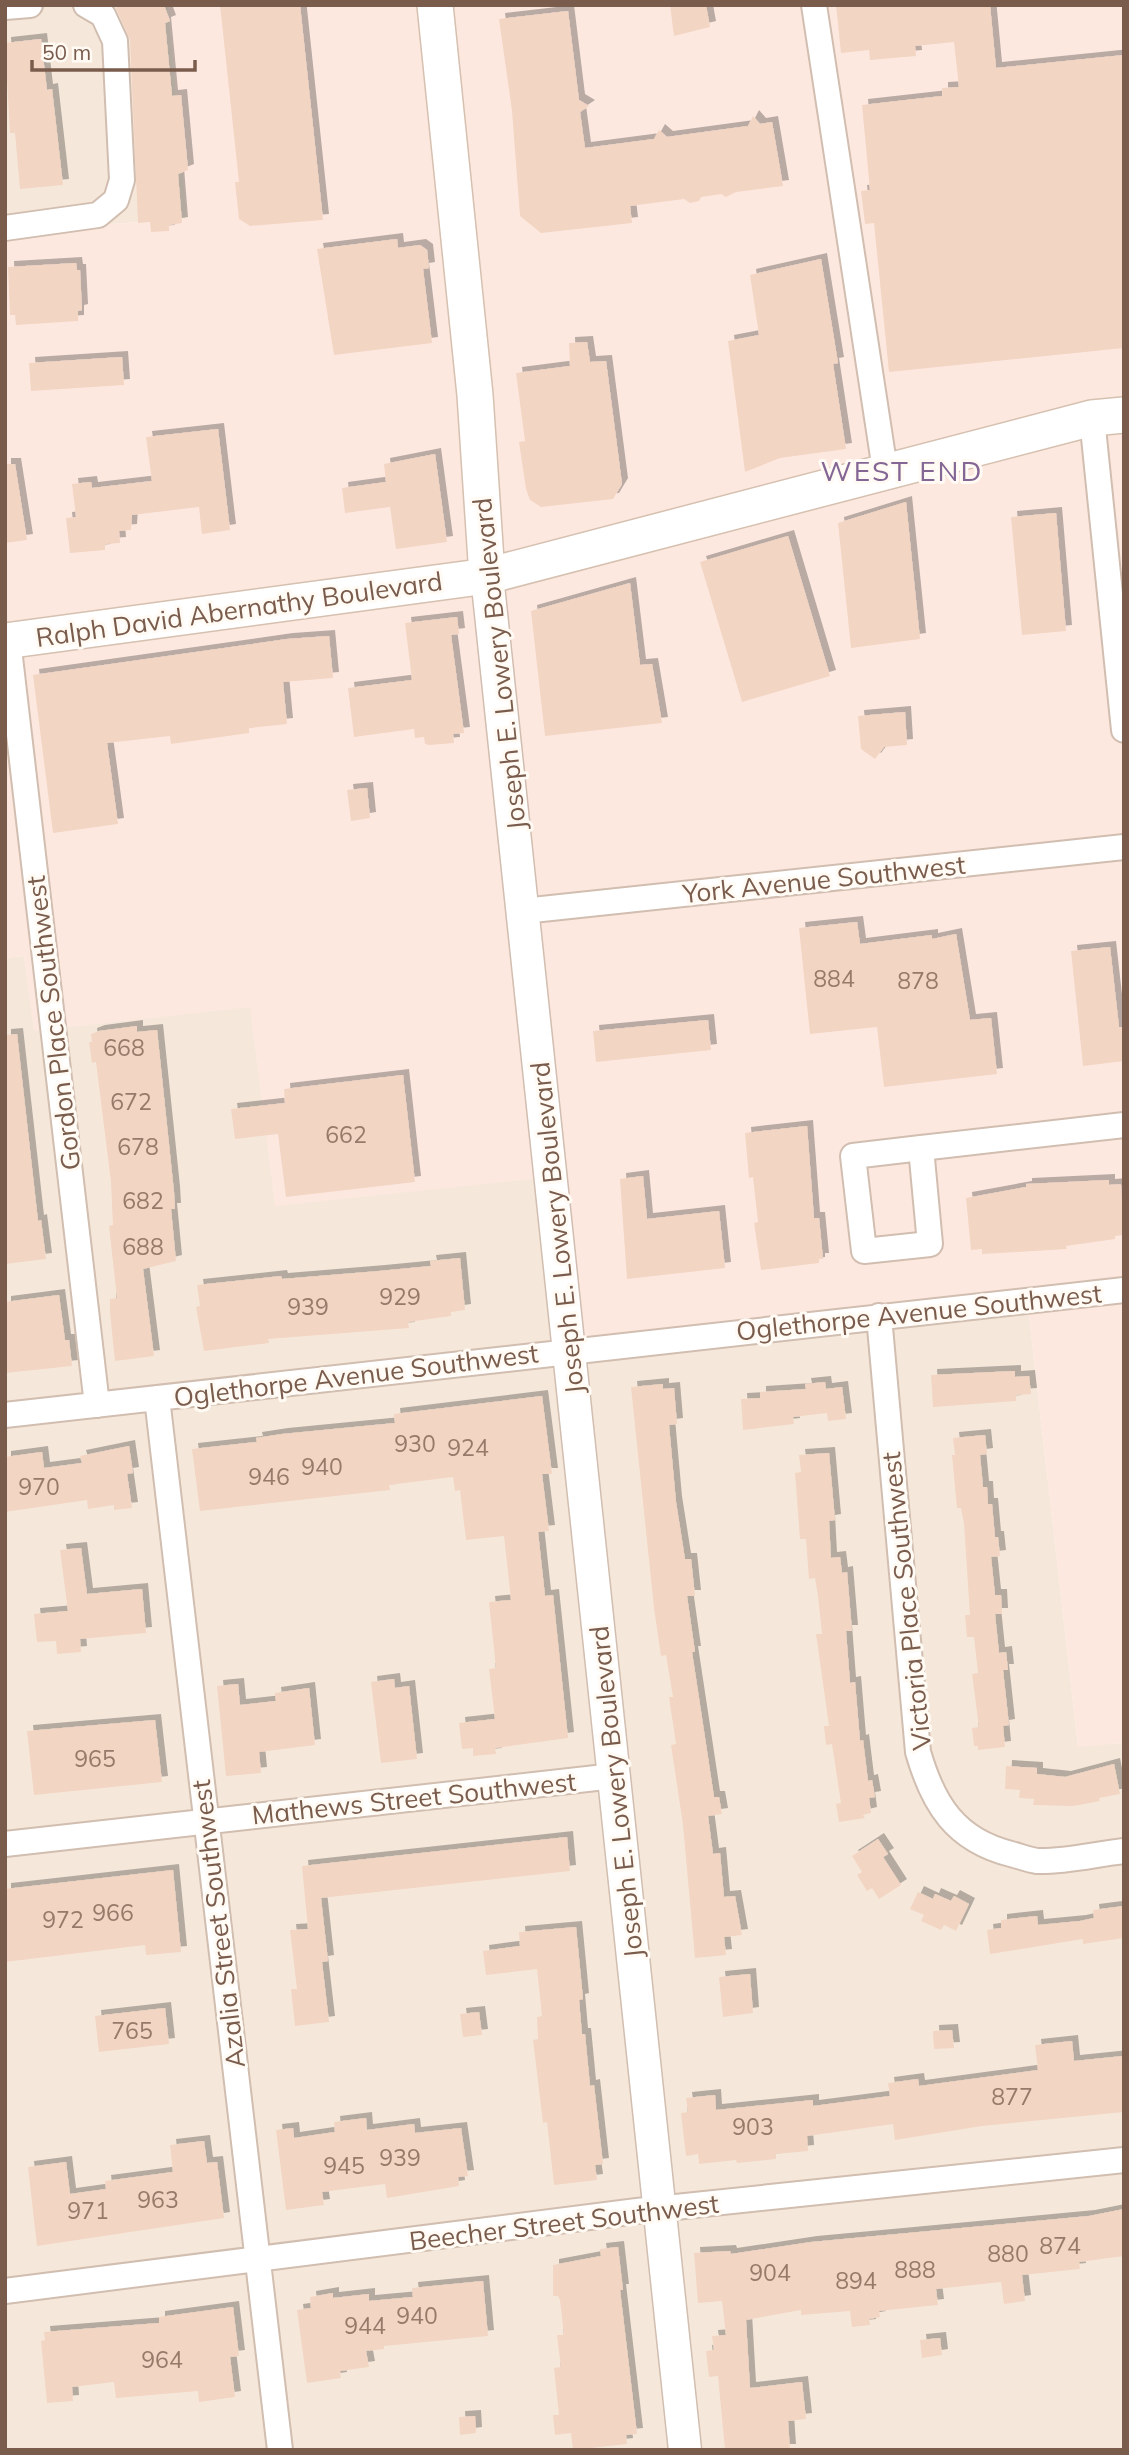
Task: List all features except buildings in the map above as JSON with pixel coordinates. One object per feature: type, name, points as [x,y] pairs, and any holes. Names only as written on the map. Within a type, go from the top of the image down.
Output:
[{"type":"main road","name":"Joseph E. Lowery Boulevard","points":[[435,5],[475,395],[487,576]]},
{"type":"main road","name":"Ralph David Abernathy Boulevard","points":[[7,641],[487,576],[885,470],[1108,417]]},
{"type":"street","points":[[5,8],[30,5]]},
{"type":"street","points":[[5,228],[97,215],[116,200],[122,180],[115,41],[103,15],[86,5]]},
{"type":"street","points":[[814,5],[885,470]]},
{"type":"street","points":[[1108,417],[1124,730]]},
{"type":"street","name":"Joseph E. Lowery Boulevard","points":[[487,576],[685,2450]]},
{"type":"street","name":"Gordon Place Southwest","points":[[7,641],[97,1405]]},
{"type":"street","name":"York Avenue Southwest","points":[[523,912],[1124,847]]},
{"type":"street","points":[[921,1148],[930,1244],[864,1251],[853,1156],[921,1148],[1124,1125]]},
{"type":"street","name":"Oglethorpe Avenue Southwest","points":[[5,1415],[1124,1290]]},
{"type":"street","name":"Victoria Place Southwest","points":[[879,1316],[918,1752],[928,1786],[948,1817],[965,1834],[990,1849],[1037,1861],[1124,1851]]},
{"type":"street","name":"Azalia Street Southwest","points":[[157,1398],[280,2450]]},
{"type":"street","name":"Mathews Street Southwest","points":[[5,1844],[614,1776]]},
{"type":"street","name":"Beecher Street Southwest","points":[[5,2291],[659,2209],[1124,2160]]},
{"type":"shaded area","points":[[5,5],[168,5],[187,219],[5,231]]},
{"type":"shaded area","points":[[168,5],[1124,5],[1124,1743],[1078,1747],[1028,1307],[556,1357],[540,1178],[275,1206],[250,1007],[34,1031],[24,956],[5,958],[5,231],[187,219]]},
{"type":"shaded area","points":[[24,956],[35,1030],[250,1006],[540,1177],[1028,1307],[1078,1746],[1124,1743],[1124,2450],[5,2450],[5,958]]},
{"type":"district","name":"WEST END","points":[[902,470]]}]
